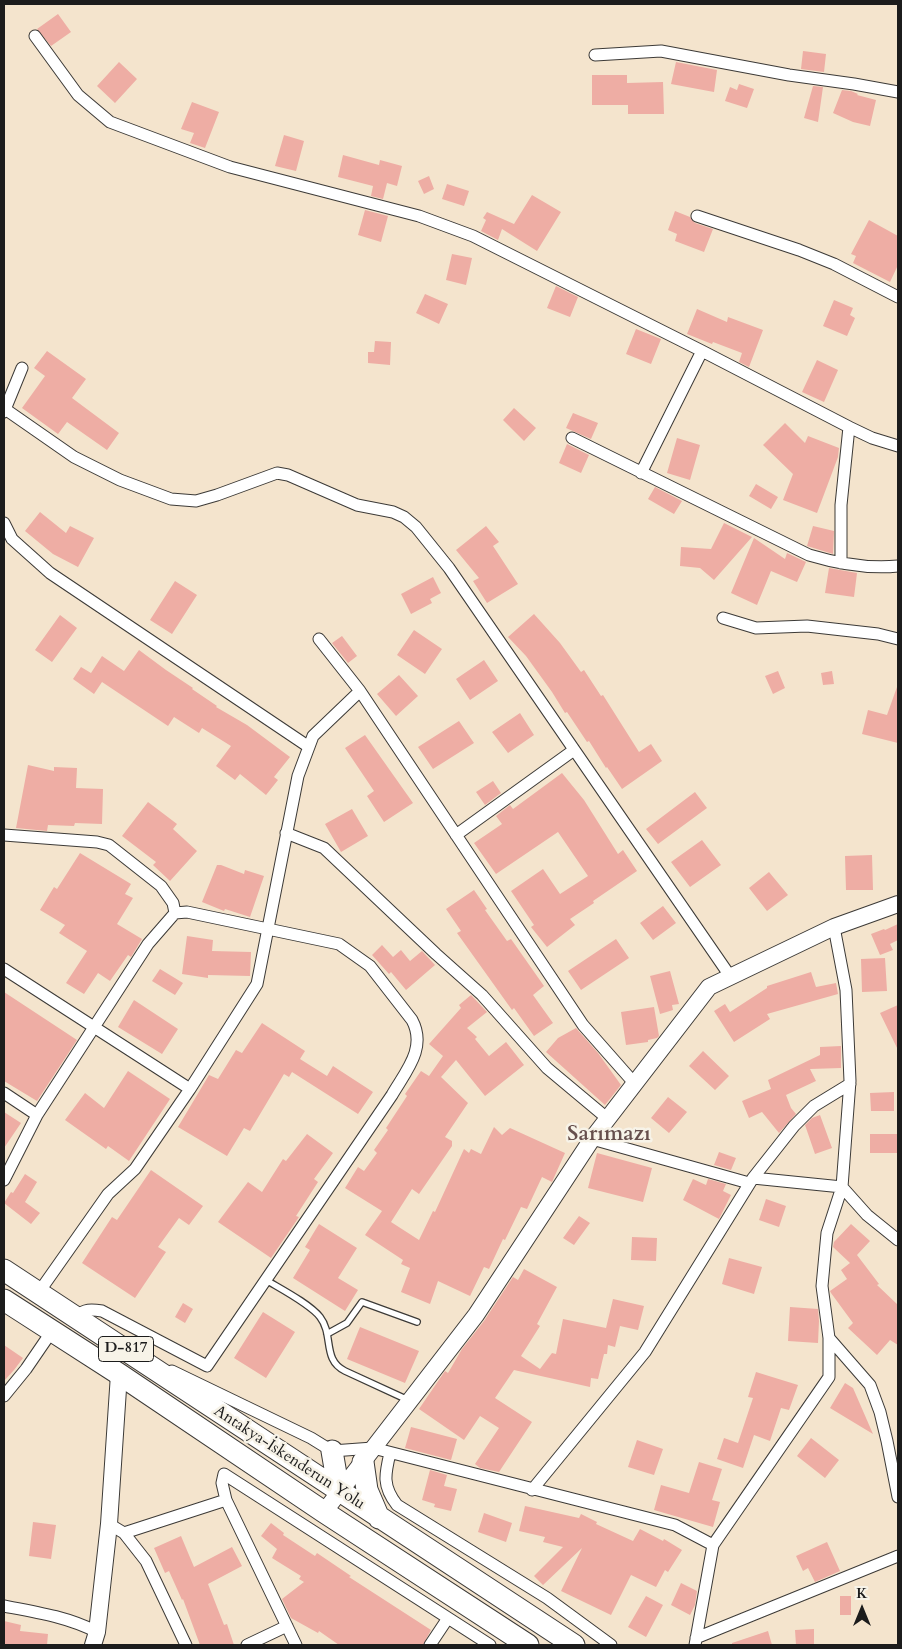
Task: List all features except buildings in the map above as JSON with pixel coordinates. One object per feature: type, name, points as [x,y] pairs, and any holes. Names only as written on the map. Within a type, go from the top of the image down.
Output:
[{"type":"highway","name":"Antakya-İskenderun Yolu","points":[[4,1270],[574,1645]]},
{"type":"highway","name":"Antakya-İskenderun Yolu","points":[[4,1300],[528,1645]]},
{"type":"highway","points":[[332,1451],[340,1492]]},
{"type":"highway","points":[[368,1455],[367,1490],[379,1518]]},
{"type":"street","points":[[35,36],[78,95],[110,122],[230,167],[419,216],[473,236],[849,427],[872,438],[898,446]]},
{"type":"street","points":[[595,55],[661,51],[790,75],[898,92]]},
{"type":"street","points":[[696,216],[826,260],[898,297]]},
{"type":"street","points":[[641,472],[702,351]]},
{"type":"street","points":[[22,368],[4,411],[74,456],[120,480],[171,499],[196,501],[217,496],[277,474],[288,475],[357,505],[393,512],[416,527],[449,568],[730,976]]},
{"type":"street","points":[[841,563],[841,505],[849,427]]},
{"type":"street","points":[[572,438],[810,555],[864,567],[898,566]]},
{"type":"street","points":[[4,523],[12,539],[50,573],[309,747]]},
{"type":"street","points":[[723,618],[756,628],[807,626],[878,634],[898,639]]},
{"type":"street","points":[[319,639],[360,691],[583,1025],[635,1084]]},
{"type":"street","points":[[40,1292],[108,1194],[135,1170],[190,1089],[257,984],[298,776],[313,736],[360,691]]},
{"type":"street","points":[[456,835],[574,750]]},
{"type":"street","points":[[286,834],[324,848],[482,995],[547,1068],[608,1119]]},
{"type":"street","points":[[4,835],[97,842],[108,845],[161,886],[173,903],[176,913]]},
{"type":"street","points":[[324,1512],[476,1315],[592,1139],[709,987],[834,927],[898,904]]},
{"type":"street","points":[[4,1180],[36,1115],[148,944],[176,913],[187,912],[339,944],[370,966],[417,1029],[419,1038],[417,1048],[392,1095],[207,1366],[102,1311],[88,1309],[76,1316]]},
{"type":"street","points":[[695,1642],[713,1544],[830,1378],[829,1338],[822,1286],[828,1233],[842,1187],[850,1084],[846,990],[834,927]]},
{"type":"street","points":[[4,969],[190,1089]]},
{"type":"street","points":[[532,1490],[644,1352],[751,1181],[794,1126],[814,1106],[850,1084]]},
{"type":"street","points":[[4,1093],[36,1115]]},
{"type":"street","points":[[592,1139],[751,1181],[842,1187],[867,1215],[898,1240]]},
{"type":"street","points":[[4,1396],[26,1369],[52,1331]]},
{"type":"street","points":[[829,1338],[870,1385],[888,1442],[897,1481],[898,1497]]},
{"type":"street","points":[[132,1353],[202,1384],[311,1438],[332,1451],[368,1455],[390,1452],[532,1490],[675,1525],[713,1544]]},
{"type":"street","points":[[95,1639],[109,1524],[119,1374]]},
{"type":"street","points":[[390,1452],[385,1474],[386,1482],[397,1505],[547,1598],[611,1645]]},
{"type":"street","points":[[297,1643],[226,1500],[222,1483],[224,1474],[490,1645]]},
{"type":"street","points":[[124,1533],[226,1500]]},
{"type":"street","points":[[109,1524],[124,1533],[146,1561],[186,1645]]},
{"type":"street","points":[[695,1642],[898,1556]]},
{"type":"street","points":[[4,1606],[52,1615],[82,1625],[95,1639]]},
{"type":"street","points":[[430,1645],[448,1618]]},
{"type":"street","points":[[248,1645],[287,1626]]},
{"type":"lane","points":[[266,1280],[317,1313],[322,1320],[327,1334],[330,1357],[340,1369],[409,1401]]},
{"type":"lane","points":[[327,1334],[347,1323],[362,1302],[416,1322]]},
{"type":"district","name":"Sarımazı","points":[[609,1135]]}]
